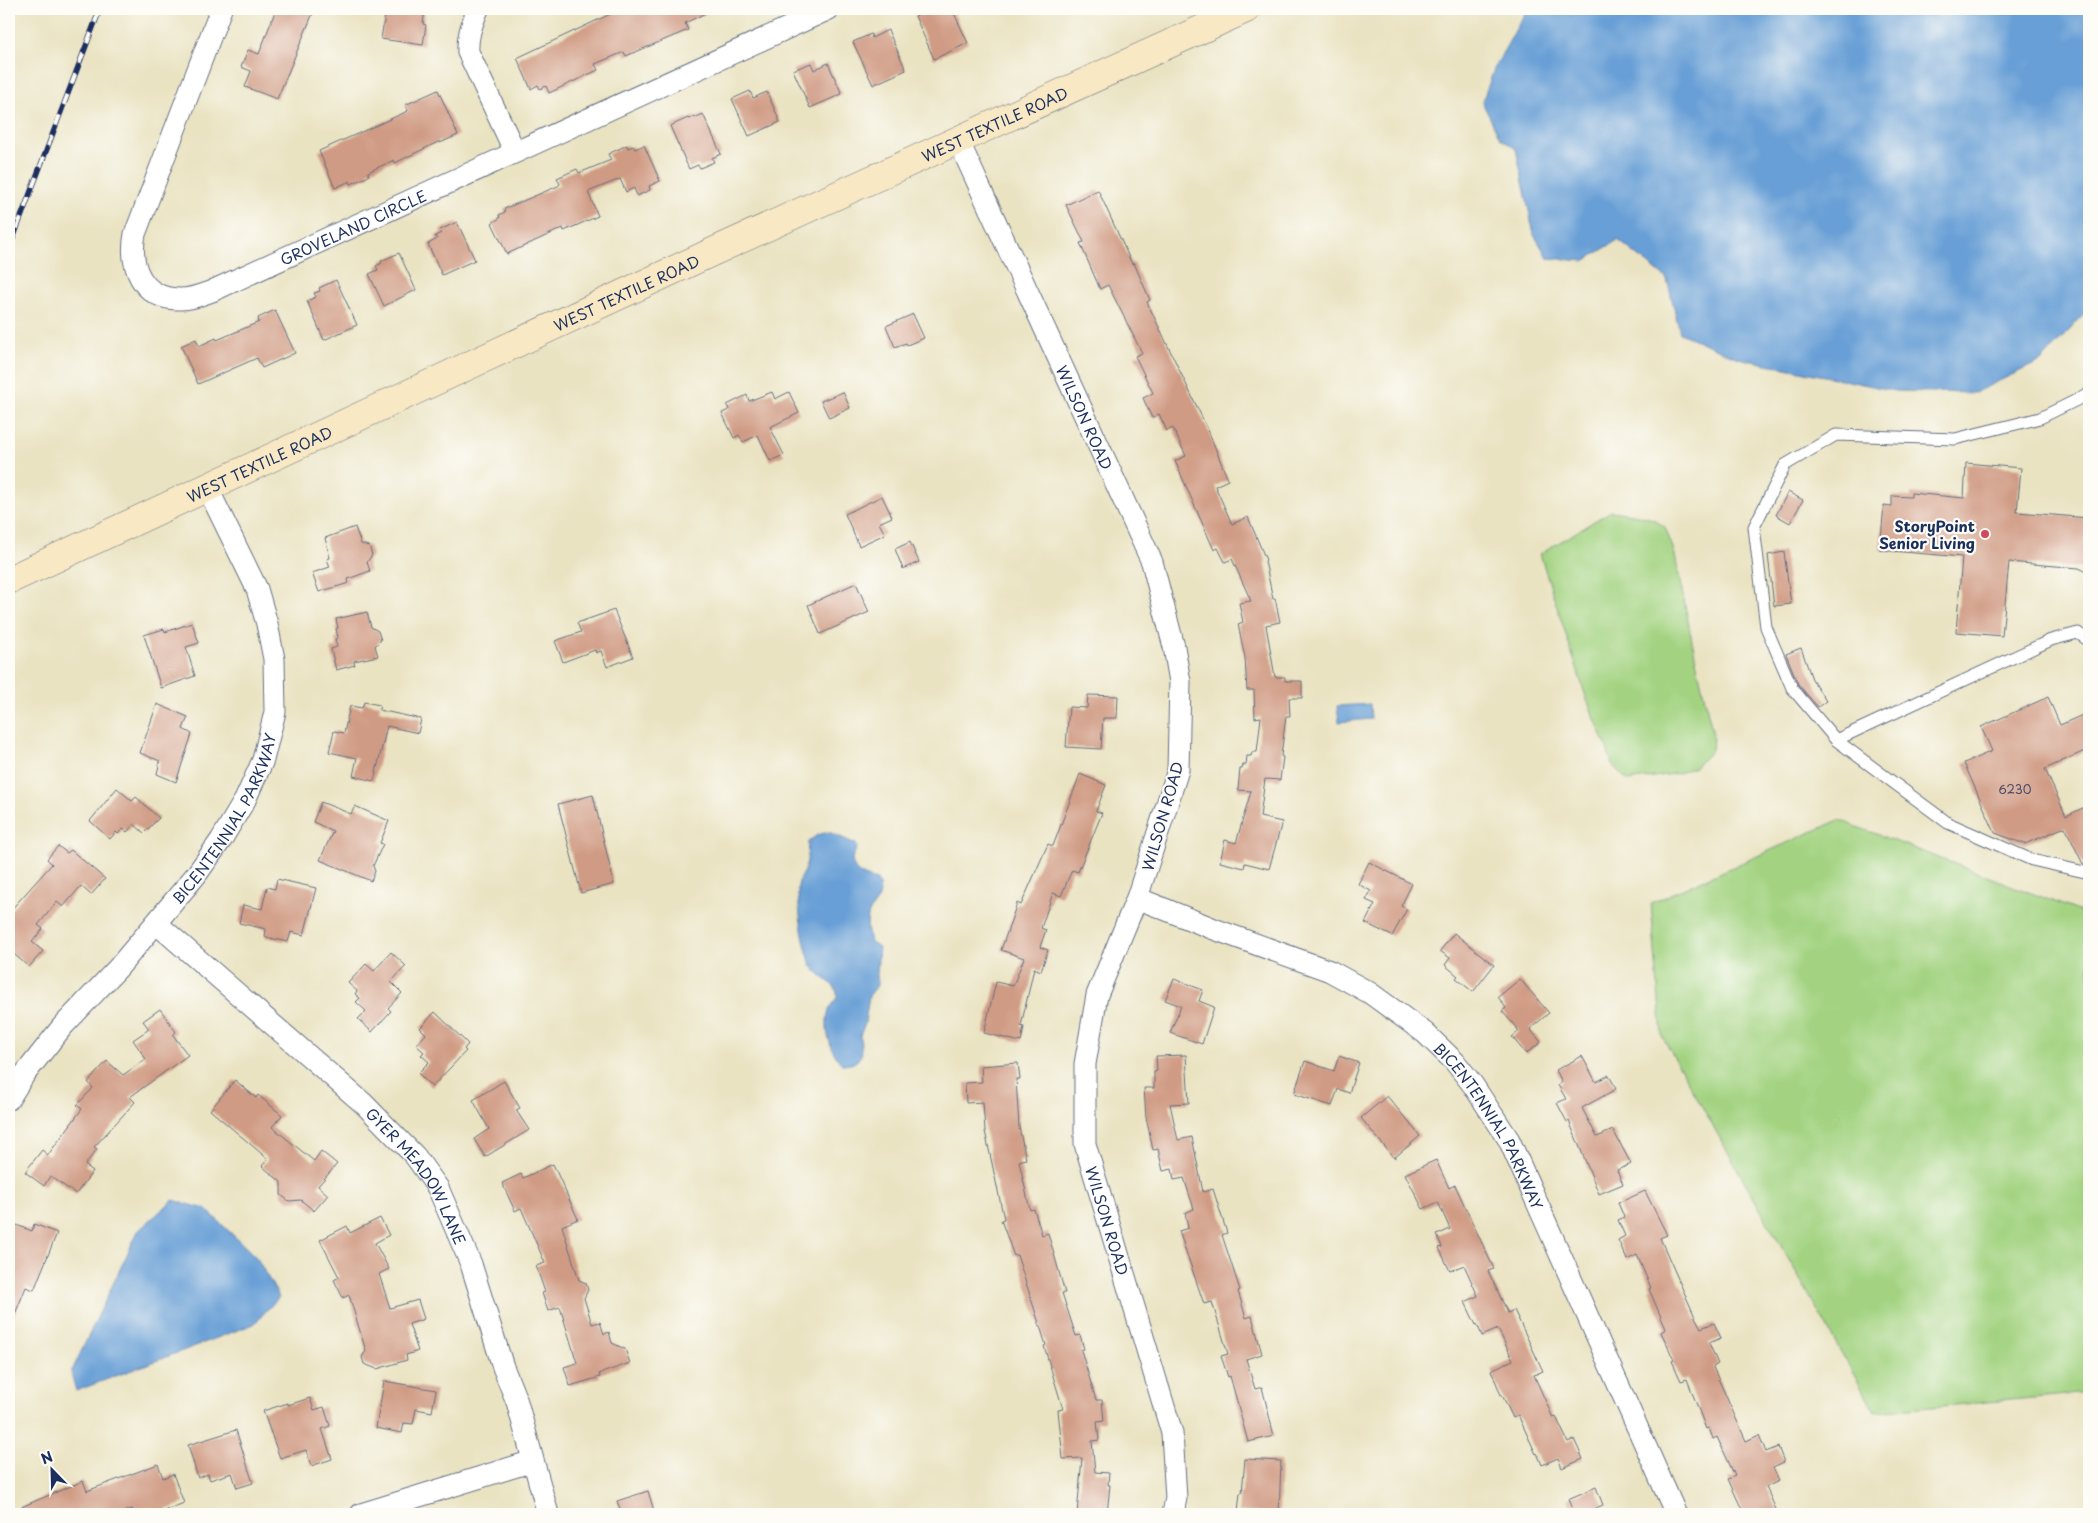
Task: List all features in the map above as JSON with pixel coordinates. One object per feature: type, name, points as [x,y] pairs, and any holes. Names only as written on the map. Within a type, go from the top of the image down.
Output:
[{"type":"main road","name":"WEST TEXTILE ROAD","points":[[9,580],[708,254],[1246,9]]},
{"type":"street","name":"GROVELAND CIRCLE","points":[[221,9],[134,234],[132,247],[136,271],[148,287],[156,293],[177,299],[188,299],[212,291],[829,9]]},
{"type":"street","points":[[478,9],[470,28],[467,42],[468,52],[515,152]]},
{"type":"street","name":"WILSON ROAD","points":[[958,140],[1152,562],[1174,648],[1180,682],[1178,770],[1138,898],[1097,995],[1085,1064],[1085,1144],[1172,1432],[1176,1498],[1173,1514]]},
{"type":"street","name":"BICENTENNIAL PARKWAY","points":[[9,1100],[24,1075],[62,1027],[118,968],[206,861],[245,800],[264,760],[275,712],[274,659],[267,624],[257,589],[207,487]]},
{"type":"street","name":"BICENTENNIAL PARKWAY","points":[[1138,898],[1214,929],[1330,971],[1370,993],[1426,1033],[1455,1062],[1473,1085],[1509,1140],[1676,1514]]},
{"type":"street","name":"GYER MEADOW LANE","points":[[156,923],[364,1104],[415,1156],[438,1188],[471,1264],[503,1367],[517,1402],[548,1514]]},
{"type":"street","points":[[361,1514],[533,1461]]},
{"type":"lane","points":[[2089,394],[2040,418],[1955,439],[1836,435],[1785,465],[1754,527],[1766,627],[1792,688],[1836,740],[1948,824],[2032,860],[2089,873]]},
{"type":"lane","points":[[1836,740],[2051,640],[2078,633],[2089,641]]},
{"type":"green space","points":[[1611,511],[1653,519],[1665,527],[1674,551],[1713,735],[1712,750],[1695,767],[1679,773],[1628,781],[1612,765],[1606,745],[1587,700],[1540,554]]},
{"type":"green space","points":[[1839,820],[2089,915],[2089,1393],[1875,1412],[1662,1036],[1651,903]]},
{"type":"water","points":[[1527,9],[2089,9],[2089,309],[2041,361],[1974,393],[1896,391],[1738,358],[1680,333],[1667,279],[1618,240],[1584,261],[1548,258],[1534,235],[1516,149],[1500,138],[1482,102],[1495,67]]},
{"type":"water","points":[[1370,704],[1371,719],[1339,722],[1337,706]]},
{"type":"water","points":[[829,832],[856,844],[857,848],[852,858],[854,868],[860,874],[877,880],[880,893],[870,912],[867,923],[870,941],[879,947],[878,982],[869,996],[865,1023],[860,1036],[862,1053],[859,1059],[852,1064],[842,1064],[831,1046],[827,1031],[827,1017],[837,998],[837,993],[834,986],[815,970],[809,959],[799,904],[798,886],[807,862],[808,842],[817,835]]},
{"type":"water","points":[[173,1200],[206,1209],[257,1258],[279,1297],[254,1324],[76,1391],[71,1373],[138,1231]]},
{"type":"building","points":[[276,9],[302,9],[313,13],[277,99],[245,87],[251,71],[241,67],[248,50],[259,54]]},
{"type":"building","points":[[386,9],[425,9],[423,24],[426,25],[423,45],[381,39]]},
{"type":"building","points":[[621,9],[714,9],[685,23],[688,30],[626,56],[624,52],[595,64],[598,70],[549,93],[546,86],[540,89],[538,85],[531,89],[517,58]]},
{"type":"building","points":[[930,9],[952,9],[968,43],[934,59],[915,16]]},
{"type":"building","points":[[888,30],[906,70],[873,85],[853,42],[871,34],[872,38]]},
{"type":"building","points":[[811,63],[814,70],[828,63],[842,94],[810,108],[793,70]]},
{"type":"building","points":[[438,90],[458,135],[440,143],[440,141],[395,163],[394,160],[368,172],[369,176],[351,184],[350,181],[335,188],[319,151],[408,111],[405,105]]},
{"type":"building","points":[[750,91],[753,98],[767,92],[780,122],[749,136],[732,99]]},
{"type":"building","points":[[703,114],[721,154],[712,158],[714,162],[700,168],[698,165],[689,169],[670,126]]},
{"type":"building","points":[[627,145],[628,148],[633,146],[635,149],[644,145],[660,181],[649,186],[650,190],[637,196],[634,188],[626,192],[620,179],[588,192],[598,216],[564,231],[563,228],[507,254],[492,223],[500,218],[499,215],[505,212],[504,209],[558,186],[560,184],[557,178],[577,169],[579,173],[611,160],[608,154]]},
{"type":"building","points":[[1098,190],[1132,264],[1134,263],[1150,300],[1147,302],[1208,430],[1228,480],[1215,486],[1232,524],[1248,517],[1266,560],[1273,599],[1275,598],[1280,622],[1266,625],[1275,677],[1285,677],[1285,681],[1302,681],[1302,698],[1289,698],[1290,716],[1286,716],[1280,780],[1265,779],[1260,817],[1282,822],[1269,869],[1245,863],[1244,868],[1220,862],[1225,840],[1236,843],[1251,791],[1238,790],[1240,769],[1242,769],[1243,765],[1246,765],[1247,756],[1251,756],[1252,752],[1257,752],[1261,717],[1255,718],[1254,690],[1247,690],[1245,658],[1238,624],[1243,622],[1239,603],[1251,601],[1232,559],[1225,562],[1218,548],[1214,550],[1175,461],[1186,456],[1173,428],[1167,431],[1159,414],[1152,418],[1143,398],[1153,393],[1135,356],[1142,353],[1108,285],[1100,289],[1080,243],[1084,242],[1066,205]]},
{"type":"building","points":[[457,222],[475,260],[442,275],[428,244],[437,239],[435,236],[441,233],[440,230]]},
{"type":"building","points":[[399,253],[416,290],[384,306],[369,274],[378,270],[376,266],[382,263],[381,261]]},
{"type":"building","points":[[336,280],[357,325],[324,340],[307,301],[316,297],[314,293],[320,291],[319,288]]},
{"type":"building","points":[[275,310],[295,353],[262,368],[257,358],[198,384],[181,346],[196,339],[199,346],[216,338],[217,340],[259,322],[258,318]]},
{"type":"building","points":[[913,314],[924,338],[907,345],[906,343],[895,347],[886,326]]},
{"type":"building","points":[[772,392],[775,399],[789,392],[799,413],[770,427],[784,455],[770,461],[758,435],[743,442],[739,435],[734,438],[722,413],[729,410],[727,405],[747,395],[749,401]]},
{"type":"building","points":[[843,392],[850,408],[829,418],[821,401]]},
{"type":"building","name":"StoryPoint Senior Living","points":[[1966,463],[2021,468],[2017,512],[2089,518],[2089,573],[2079,568],[2009,562],[2002,636],[1956,632],[1962,557],[1880,550],[1884,505],[1892,506],[1892,496],[1911,497],[1911,493],[1964,498]]},
{"type":"building","points":[[1788,492],[1803,500],[1790,523],[1776,515]]},
{"type":"building","points":[[882,496],[892,517],[879,523],[885,534],[859,546],[845,514]]},
{"type":"building","points":[[355,527],[361,544],[369,546],[372,555],[367,562],[370,571],[348,579],[349,583],[319,592],[312,573],[330,567],[327,559],[330,558],[325,538]]},
{"type":"building","points":[[910,542],[919,562],[903,569],[895,549]]},
{"type":"building","points":[[1784,552],[1791,604],[1774,606],[1768,555]]},
{"type":"building","points":[[856,583],[869,612],[820,634],[808,605]]},
{"type":"building","points":[[614,610],[633,657],[607,667],[601,651],[596,653],[595,650],[563,662],[555,641],[581,632],[577,623]]},
{"type":"building","points":[[367,612],[371,627],[378,631],[381,640],[375,646],[378,656],[354,661],[355,665],[336,670],[331,649],[337,647],[335,639],[338,638],[336,619]]},
{"type":"building","points":[[192,623],[199,643],[186,647],[195,676],[161,688],[144,635],[164,629],[165,632]]},
{"type":"building","points":[[1801,648],[1812,679],[1826,701],[1818,707],[1798,684],[1786,654]]},
{"type":"building","points":[[1088,695],[1118,696],[1117,718],[1103,718],[1101,749],[1066,747],[1069,707],[1087,708]]},
{"type":"building","points":[[2048,697],[2060,725],[2089,712],[2089,749],[2045,769],[2066,816],[2089,805],[2089,865],[2083,864],[2065,827],[2025,844],[1995,833],[1964,763],[1992,751],[1981,727]]},
{"type":"building","points":[[364,702],[380,705],[379,710],[421,719],[418,733],[387,726],[374,781],[353,776],[357,758],[329,752],[334,731],[344,733],[350,706],[362,708]]},
{"type":"building","points":[[157,704],[188,717],[183,729],[192,734],[176,782],[157,774],[160,761],[140,753]]},
{"type":"building","points":[[1080,774],[1106,785],[1096,811],[1102,813],[1078,872],[1072,870],[1061,896],[1053,893],[1041,928],[1046,930],[1040,947],[1048,950],[1041,971],[1034,968],[1021,1026],[1024,1027],[1021,1042],[984,1033],[996,982],[1013,986],[1024,958],[1001,950],[1017,903],[1021,905],[1048,844],[1053,846]]},
{"type":"building","points":[[117,788],[132,801],[136,797],[159,818],[144,833],[134,824],[127,832],[123,829],[118,834],[116,832],[110,839],[90,821]]},
{"type":"building","points":[[593,795],[614,884],[581,893],[558,804]]},
{"type":"building","points":[[321,802],[351,814],[355,806],[389,821],[380,843],[383,844],[373,866],[375,871],[371,881],[320,860],[333,831],[313,822]]},
{"type":"building","points":[[58,846],[67,853],[71,850],[105,879],[91,895],[81,886],[63,907],[57,902],[38,925],[43,929],[32,942],[43,951],[29,967],[9,950],[9,912],[52,864],[47,859]]},
{"type":"building","points":[[1369,862],[1412,884],[1401,906],[1407,909],[1392,936],[1365,923],[1375,904],[1366,900],[1371,891],[1358,884]]},
{"type":"building","points":[[277,879],[316,888],[304,935],[291,932],[288,942],[265,937],[266,929],[239,923],[243,905],[262,909],[267,887],[275,889]]},
{"type":"building","points":[[1454,933],[1494,965],[1473,992],[1456,978],[1458,976],[1445,965],[1450,958],[1440,951]]},
{"type":"building","points":[[391,952],[406,966],[391,982],[402,993],[388,1008],[391,1011],[372,1032],[358,1019],[366,1011],[356,1002],[360,998],[355,994],[357,991],[348,983],[366,964],[374,971]]},
{"type":"building","points":[[1174,979],[1203,990],[1199,1001],[1214,1007],[1202,1044],[1170,1033],[1181,1006],[1165,1000]]},
{"type":"building","points":[[1520,979],[1549,1013],[1530,1029],[1541,1042],[1526,1054],[1512,1037],[1519,1031],[1502,1011],[1506,1008],[1498,997]]},
{"type":"building","points":[[160,1009],[176,1032],[173,1035],[188,1055],[130,1097],[135,1102],[94,1147],[97,1149],[85,1165],[93,1171],[76,1194],[50,1176],[44,1186],[25,1172],[42,1150],[48,1155],[82,1109],[77,1105],[93,1088],[88,1082],[107,1061],[123,1075],[146,1059],[133,1040],[149,1029],[143,1021]]},
{"type":"building","points":[[435,1012],[468,1044],[464,1049],[466,1051],[432,1087],[418,1073],[429,1062],[421,1055],[424,1052],[416,1045],[426,1034],[420,1028]]},
{"type":"building","points":[[1186,1055],[1189,1103],[1170,1104],[1178,1140],[1192,1137],[1203,1192],[1213,1189],[1227,1233],[1222,1235],[1240,1290],[1238,1291],[1246,1318],[1252,1316],[1262,1354],[1246,1359],[1255,1389],[1262,1387],[1274,1436],[1248,1442],[1230,1376],[1228,1377],[1221,1356],[1228,1354],[1212,1302],[1204,1304],[1179,1231],[1188,1228],[1185,1213],[1194,1209],[1184,1178],[1174,1180],[1172,1169],[1163,1171],[1158,1149],[1153,1150],[1146,1117],[1144,1088],[1154,1088],[1154,1072],[1157,1071],[1156,1056]]},
{"type":"building","points":[[1339,1056],[1359,1063],[1349,1093],[1338,1089],[1332,1106],[1294,1094],[1305,1061],[1334,1071]]},
{"type":"building","points":[[1582,1056],[1596,1082],[1609,1075],[1616,1089],[1582,1108],[1597,1137],[1613,1130],[1631,1164],[1617,1170],[1623,1184],[1599,1194],[1569,1121],[1567,1122],[1557,1103],[1566,1099],[1558,1085],[1562,1082],[1556,1070]]},
{"type":"building","points":[[1018,1063],[1020,1079],[1016,1079],[1019,1127],[1026,1159],[1019,1161],[1030,1210],[1034,1209],[1042,1235],[1048,1233],[1065,1293],[1062,1293],[1076,1336],[1080,1335],[1084,1349],[1081,1350],[1096,1400],[1102,1400],[1104,1421],[1097,1422],[1099,1440],[1092,1441],[1095,1472],[1109,1473],[1108,1485],[1110,1485],[1107,1514],[1077,1514],[1082,1458],[1063,1459],[1058,1410],[1063,1409],[1044,1346],[1046,1345],[1017,1255],[1014,1256],[1001,1220],[1004,1219],[985,1131],[983,1102],[966,1103],[965,1083],[982,1082],[981,1066]]},
{"type":"building","points":[[235,1080],[256,1098],[258,1095],[282,1115],[272,1127],[314,1161],[321,1151],[337,1164],[318,1186],[328,1195],[314,1211],[301,1200],[289,1201],[281,1195],[281,1182],[262,1166],[268,1159],[210,1110]]},
{"type":"building","points":[[504,1081],[520,1108],[516,1110],[529,1130],[485,1157],[474,1139],[489,1129],[473,1100]]},
{"type":"building","points":[[1387,1096],[1420,1136],[1394,1158],[1361,1118]]},
{"type":"building","points":[[1436,1160],[1449,1188],[1455,1185],[1494,1269],[1488,1271],[1508,1313],[1514,1310],[1543,1371],[1534,1375],[1553,1418],[1556,1417],[1568,1442],[1574,1439],[1583,1459],[1562,1468],[1558,1458],[1542,1465],[1518,1415],[1513,1418],[1501,1395],[1491,1370],[1513,1360],[1498,1329],[1482,1336],[1465,1302],[1478,1296],[1464,1265],[1450,1271],[1439,1248],[1442,1247],[1437,1235],[1450,1229],[1438,1202],[1423,1209],[1405,1174]]},
{"type":"building","points":[[553,1164],[578,1219],[562,1226],[579,1280],[586,1283],[588,1290],[584,1298],[592,1324],[600,1322],[604,1334],[609,1332],[612,1343],[625,1349],[630,1363],[599,1374],[600,1377],[570,1386],[564,1367],[577,1363],[560,1307],[548,1311],[542,1293],[545,1292],[536,1266],[545,1263],[521,1208],[515,1211],[502,1183],[521,1174],[523,1178]]},
{"type":"building","points":[[1645,1191],[1667,1235],[1660,1238],[1695,1317],[1701,1328],[1714,1323],[1721,1338],[1709,1343],[1718,1364],[1713,1367],[1746,1441],[1759,1435],[1766,1452],[1778,1447],[1784,1462],[1773,1467],[1779,1481],[1766,1487],[1778,1514],[1744,1514],[1728,1479],[1735,1476],[1717,1437],[1713,1439],[1709,1428],[1706,1429],[1687,1379],[1681,1381],[1672,1361],[1674,1360],[1661,1332],[1666,1329],[1637,1255],[1627,1260],[1618,1240],[1625,1236],[1618,1220],[1624,1217],[1618,1203]]},
{"type":"building","points":[[380,1218],[389,1235],[375,1243],[389,1269],[379,1274],[390,1308],[418,1300],[424,1319],[409,1324],[418,1351],[406,1355],[407,1360],[377,1369],[364,1364],[362,1357],[366,1351],[349,1295],[343,1298],[334,1280],[339,1277],[320,1240],[347,1226],[350,1233]]},
{"type":"building","points":[[9,1222],[32,1231],[34,1224],[57,1233],[34,1290],[26,1287],[9,1329]]},
{"type":"building","points":[[384,1381],[436,1390],[432,1412],[416,1409],[413,1424],[404,1423],[402,1433],[376,1428]]},
{"type":"building","points":[[310,1398],[314,1410],[324,1407],[330,1426],[322,1429],[332,1459],[311,1466],[306,1450],[280,1458],[263,1411]]},
{"type":"building","points":[[236,1430],[253,1483],[237,1488],[232,1473],[210,1480],[208,1474],[198,1478],[188,1445]]},
{"type":"building","points":[[1245,1459],[1281,1461],[1279,1514],[1238,1512]]},
{"type":"building","points":[[158,1464],[163,1478],[173,1474],[184,1503],[155,1514],[134,1514],[132,1509],[118,1514],[9,1514],[9,1512],[83,1481],[87,1491]]},
{"type":"building","points":[[1596,1487],[1603,1505],[1591,1510],[1592,1514],[1574,1514],[1568,1499]]},
{"type":"building","points":[[648,1491],[655,1514],[622,1514],[617,1501]]},
{"type":"railway","points":[[9,249],[100,9]]},
{"type":"place","name":"StoryPoint Senior Living","points":[[1985,534]]}]
